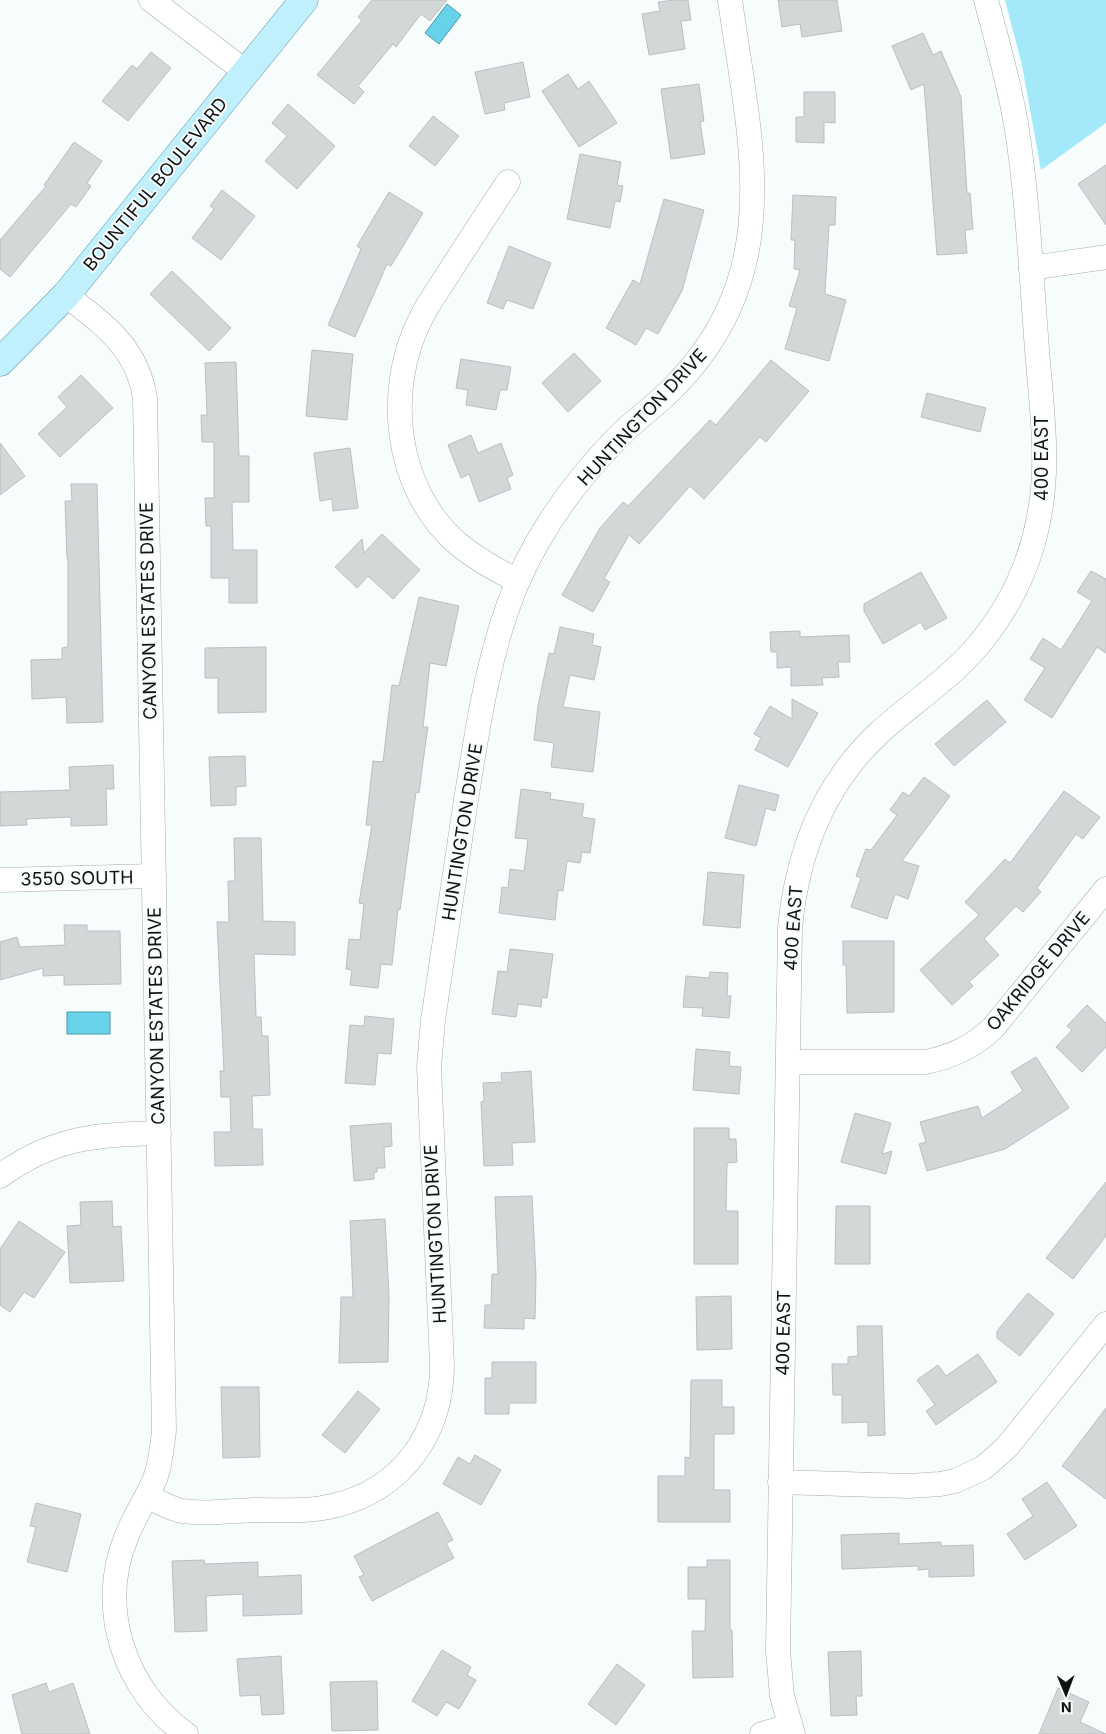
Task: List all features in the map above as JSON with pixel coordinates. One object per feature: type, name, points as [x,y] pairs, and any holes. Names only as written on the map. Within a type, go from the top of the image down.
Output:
[{"type":"main road","name":"BOUNTIFUL BOULEVARD","points":[[0,362],[66,295],[304,0]]},
{"type":"street","points":[[151,0],[246,72]]},
{"type":"street","name":"HUNTINGTON DRIVE","points":[[147,1496],[168,1506],[190,1512],[318,1509],[333,1506],[361,1496],[399,1471],[418,1449],[433,1423],[440,1394],[442,1365],[428,1098],[430,1044],[482,701],[496,640],[518,581],[557,512],[584,475],[619,436],[674,387],[710,344],[738,286],[751,235],[754,185],[730,0]]},
{"type":"street","name":"400 EAST","points":[[791,1730],[782,1696],[778,1661],[790,928],[793,896],[803,854],[824,805],[849,766],[863,749],[901,714],[942,684],[986,637],[1009,602],[1033,545],[1040,516],[1045,467],[1031,268],[1016,126],[1003,61],[986,0]]},
{"type":"street","points":[[508,182],[422,316],[410,342],[403,369],[399,416],[407,462],[426,506],[456,542],[494,569],[518,581]]},
{"type":"street","points":[[1031,268],[1106,257]]},
{"type":"street","name":"CANYON ESTATES DRIVE","points":[[66,295],[107,328],[130,354],[138,368],[145,398],[164,1431],[156,1475],[125,1539],[120,1556],[115,1590],[116,1620],[120,1643],[140,1687],[168,1720],[186,1734]]},
{"type":"street","name":"3550 SOUTH","points":[[0,880],[154,876]]},
{"type":"street","name":"OAKRIDGE DRIVE","points":[[788,1062],[925,1062],[941,1059],[970,1046],[982,1038],[998,1022],[1106,889]]},
{"type":"street","points":[[0,1176],[20,1162],[64,1142],[110,1135],[159,1132]]},
{"type":"street","points":[[780,1482],[925,1486],[947,1483],[969,1475],[989,1463],[1006,1448],[1106,1324]]},
{"type":"street","points":[[762,1734],[791,1730]]},
{"type":"shaded area","points":[[1005,0],[1106,0],[1106,123],[1041,170],[1022,65]]},
{"type":"shaded area","points":[[447,4],[461,15],[439,44],[425,33]]},
{"type":"shaded area","points":[[67,1012],[110,1012],[110,1034],[67,1034]]},
{"type":"building","points":[[372,0],[447,0],[430,21],[421,14],[396,47],[393,44],[358,86],[364,92],[354,104],[317,75],[362,20],[358,17]]},
{"type":"building","points":[[688,0],[691,20],[681,21],[685,49],[649,55],[642,14],[660,11],[658,2]]},
{"type":"building","points":[[778,0],[837,0],[842,31],[802,37],[800,24],[782,27]]},
{"type":"building","points":[[923,33],[933,55],[941,51],[961,97],[967,193],[970,193],[973,229],[965,230],[967,253],[937,255],[924,84],[911,90],[892,46]]},
{"type":"building","points":[[151,52],[171,68],[128,121],[102,101],[132,65],[137,69]]},
{"type":"building","points":[[523,62],[530,97],[504,103],[505,110],[485,114],[475,72]]},
{"type":"building","points":[[568,74],[578,89],[589,81],[617,123],[579,147],[542,91]]},
{"type":"building","points":[[699,84],[704,121],[700,122],[705,154],[671,159],[661,89]]},
{"type":"building","points":[[804,92],[835,92],[835,123],[824,122],[824,143],[796,142],[796,117],[804,117]]},
{"type":"building","points":[[288,104],[335,146],[297,189],[265,161],[287,136],[272,123]]},
{"type":"building","points":[[433,116],[459,136],[435,166],[409,146]]},
{"type":"building","points":[[74,142],[102,161],[87,183],[91,186],[76,207],[71,204],[10,277],[0,269],[0,240],[46,186],[44,185]]},
{"type":"building","points":[[580,154],[621,162],[617,185],[623,186],[620,202],[615,201],[610,228],[567,219]]},
{"type":"building","points":[[1106,165],[1106,225],[1078,184]]},
{"type":"building","points":[[222,190],[255,216],[221,260],[192,238],[214,209],[210,206]]},
{"type":"building","points":[[389,192],[423,213],[391,266],[387,264],[355,337],[328,325],[361,249],[357,246]]},
{"type":"building","points":[[793,195],[836,197],[835,225],[829,225],[825,294],[846,300],[829,361],[785,349],[797,308],[789,306],[800,270],[794,269],[795,240],[791,240]]},
{"type":"building","points":[[664,199],[704,210],[682,291],[658,334],[646,328],[636,345],[606,328],[633,280],[640,284]]},
{"type":"building","points":[[509,246],[551,263],[533,309],[507,300],[503,309],[487,303]]},
{"type":"building","points":[[172,271],[231,328],[209,351],[150,294]]},
{"type":"building","points":[[312,350],[353,354],[347,420],[306,416]]},
{"type":"building","points":[[574,353],[601,381],[568,412],[542,383]]},
{"type":"building","points":[[461,359],[511,367],[507,390],[500,390],[496,410],[466,405],[468,390],[456,388]]},
{"type":"building","points":[[771,360],[809,391],[766,442],[760,437],[704,499],[690,486],[639,544],[629,535],[604,579],[610,582],[593,612],[562,595],[600,528],[623,502],[628,506],[710,420],[716,425]]},
{"type":"building","points":[[236,362],[239,456],[249,456],[249,502],[232,502],[233,550],[257,550],[257,603],[229,603],[229,578],[211,578],[211,526],[206,526],[205,498],[214,498],[214,442],[202,442],[201,415],[207,415],[205,363]]},
{"type":"building","points":[[81,375],[113,408],[60,457],[38,434],[67,407],[58,397]]},
{"type":"building","points":[[927,393],[986,408],[980,432],[921,417]]},
{"type":"building","points":[[471,435],[478,453],[501,443],[513,475],[507,478],[511,489],[479,502],[469,474],[461,478],[448,445]]},
{"type":"building","points":[[0,443],[25,476],[0,495]]},
{"type":"building","points":[[350,448],[358,508],[333,511],[332,499],[320,501],[314,453]]},
{"type":"building","points":[[71,484],[97,484],[103,722],[67,723],[66,697],[32,699],[31,660],[62,659],[62,648],[68,647],[68,559],[65,501],[72,501]]},
{"type":"building","points":[[382,534],[420,570],[393,599],[368,576],[357,588],[335,567],[362,539],[364,553]]},
{"type":"building","points":[[1091,571],[1106,579],[1106,653],[1097,647],[1052,718],[1024,700],[1045,668],[1030,659],[1043,638],[1061,650],[1092,601],[1077,592]]},
{"type":"building","points":[[921,572],[947,618],[925,630],[921,622],[883,644],[864,611],[864,604]]},
{"type":"building","points":[[419,597],[459,606],[446,666],[430,663],[423,727],[428,727],[419,793],[416,792],[400,910],[398,909],[392,965],[381,964],[378,988],[350,985],[352,970],[346,969],[349,939],[360,940],[364,904],[359,903],[372,825],[366,825],[373,761],[383,762],[392,685],[399,686]]},
{"type":"building","points":[[560,627],[594,634],[592,645],[601,647],[594,680],[570,675],[563,707],[600,712],[593,772],[551,767],[554,743],[534,740],[538,706],[549,653],[554,654]]},
{"type":"building","points":[[800,631],[800,637],[849,635],[850,662],[838,662],[839,677],[822,678],[823,685],[791,686],[791,667],[777,668],[777,652],[771,652],[770,632]]},
{"type":"building","points":[[266,647],[266,712],[218,713],[218,678],[205,678],[205,648]]},
{"type":"building","points":[[792,699],[818,713],[788,767],[755,750],[761,738],[754,734],[770,706],[792,719]]},
{"type":"building","points":[[987,700],[1006,722],[954,766],[935,744]]},
{"type":"building","points":[[245,756],[246,786],[236,787],[236,805],[211,806],[209,757]]},
{"type":"building","points":[[113,765],[114,789],[106,789],[107,825],[71,826],[71,817],[26,819],[27,825],[0,826],[0,792],[70,790],[69,767]]},
{"type":"building","points":[[924,777],[950,796],[902,861],[919,866],[908,899],[895,894],[887,919],[851,907],[861,878],[856,876],[866,849],[871,850],[897,815],[890,810],[903,792],[909,796]]},
{"type":"building","points":[[739,785],[779,795],[775,811],[766,808],[756,846],[725,838]]},
{"type":"building","points":[[521,789],[551,793],[550,799],[584,804],[582,817],[595,819],[590,853],[582,852],[580,863],[567,861],[563,891],[558,890],[555,920],[499,913],[502,887],[508,888],[510,869],[524,871],[528,839],[515,838]]},
{"type":"building","points":[[1064,791],[1100,817],[1083,839],[1076,834],[1037,888],[1041,892],[1023,912],[1016,906],[984,939],[999,955],[969,982],[973,986],[952,1005],[920,970],[979,915],[965,902],[1005,859],[1010,863]]},
{"type":"building","points":[[234,838],[261,838],[263,921],[295,922],[295,955],[254,954],[256,1017],[261,1017],[262,1036],[268,1036],[270,1095],[252,1096],[253,1129],[262,1129],[263,1165],[215,1166],[214,1132],[231,1132],[230,1097],[221,1097],[220,1071],[224,1071],[217,922],[229,922],[228,881],[235,881]]},
{"type":"building","points":[[708,872],[744,875],[740,928],[703,925]]},
{"type":"building","points":[[64,925],[87,925],[87,931],[120,931],[121,984],[64,985],[64,975],[43,976],[43,968],[0,980],[0,942],[17,937],[20,947],[65,945]]},
{"type":"building","points":[[843,941],[894,941],[894,1012],[847,1013],[846,965],[843,965]]},
{"type":"building","points":[[510,949],[553,954],[547,998],[542,997],[541,1007],[518,1004],[516,1017],[492,1014],[498,971],[507,972]]},
{"type":"building","points":[[710,972],[728,973],[727,996],[731,996],[729,1018],[702,1016],[703,1008],[683,1007],[686,976],[709,978]]},
{"type":"building","points":[[1087,1005],[1106,1023],[1106,1047],[1082,1072],[1056,1047],[1072,1030],[1067,1026]]},
{"type":"building","points":[[365,1016],[394,1019],[391,1054],[378,1053],[375,1085],[345,1083],[350,1025],[364,1026]]},
{"type":"building","points":[[696,1049],[730,1052],[729,1066],[741,1067],[739,1094],[693,1090]]},
{"type":"building","points":[[1036,1057],[1069,1108],[1005,1149],[927,1171],[919,1144],[926,1142],[920,1122],[978,1106],[982,1118],[1023,1091],[1011,1072]]},
{"type":"building","points":[[531,1071],[535,1142],[512,1143],[513,1165],[484,1166],[481,1102],[484,1101],[483,1083],[502,1082],[501,1073]]},
{"type":"building","points":[[855,1113],[891,1123],[882,1154],[892,1151],[886,1174],[841,1162]]},
{"type":"building","points":[[391,1123],[392,1146],[384,1147],[385,1168],[377,1168],[377,1172],[374,1172],[374,1179],[354,1181],[350,1126]]},
{"type":"building","points":[[694,1128],[729,1128],[729,1139],[736,1139],[737,1162],[727,1163],[726,1211],[738,1211],[738,1264],[694,1264]]},
{"type":"building","points":[[1106,1182],[1106,1236],[1073,1279],[1046,1258]]},
{"type":"building","points":[[532,1196],[536,1276],[535,1319],[524,1318],[524,1329],[484,1328],[485,1305],[491,1305],[492,1274],[498,1274],[495,1197]]},
{"type":"building","points":[[112,1201],[113,1227],[121,1226],[124,1281],[70,1283],[67,1226],[81,1225],[80,1202]]},
{"type":"building","points":[[836,1206],[870,1206],[870,1264],[835,1264]]},
{"type":"building","points":[[385,1219],[389,1296],[388,1362],[339,1363],[341,1297],[353,1297],[350,1221]]},
{"type":"building","points":[[19,1221],[65,1252],[34,1298],[24,1292],[10,1312],[0,1305],[0,1249]]},
{"type":"building","points":[[1028,1293],[1054,1314],[1020,1356],[997,1338],[997,1331]]},
{"type":"building","points":[[731,1296],[732,1349],[697,1350],[696,1297]]},
{"type":"building","points":[[857,1326],[882,1326],[885,1435],[868,1436],[868,1422],[842,1423],[842,1395],[833,1395],[832,1364],[848,1364],[848,1357],[858,1356]]},
{"type":"building","points":[[978,1354],[997,1382],[936,1425],[926,1411],[935,1405],[917,1380],[938,1365],[946,1376]]},
{"type":"building","points":[[492,1362],[536,1362],[536,1403],[509,1403],[509,1414],[485,1414],[485,1378],[492,1378]]},
{"type":"building","points":[[691,1380],[722,1380],[722,1407],[734,1407],[734,1434],[714,1434],[714,1490],[730,1490],[730,1522],[658,1522],[658,1476],[685,1476],[685,1457],[690,1458]]},
{"type":"building","points":[[221,1387],[259,1387],[260,1457],[223,1458]]},
{"type":"building","points":[[358,1391],[380,1409],[345,1453],[322,1435]]},
{"type":"building","points":[[1106,1408],[1106,1499],[1062,1466]]},
{"type":"building","points":[[475,1455],[501,1470],[481,1505],[443,1484],[458,1457],[470,1464]]},
{"type":"building","points":[[1047,1482],[1077,1526],[1025,1560],[1007,1534],[1033,1516],[1022,1499]]},
{"type":"building","points":[[36,1503],[81,1514],[67,1572],[27,1562],[36,1527],[30,1526]]},
{"type":"building","points":[[438,1512],[453,1540],[446,1543],[454,1558],[372,1601],[359,1577],[364,1575],[354,1556]]},
{"type":"building","points":[[899,1533],[899,1544],[941,1542],[941,1546],[973,1545],[974,1576],[929,1577],[929,1569],[918,1570],[918,1566],[842,1569],[841,1535]]},
{"type":"building","points":[[204,1560],[205,1564],[258,1562],[258,1577],[301,1575],[302,1614],[243,1616],[243,1594],[206,1596],[207,1631],[175,1632],[172,1561]]},
{"type":"building","points":[[707,1560],[730,1560],[730,1630],[732,1630],[733,1677],[693,1678],[692,1631],[705,1631],[706,1599],[688,1599],[688,1567],[707,1567]]},
{"type":"building","points":[[442,1650],[471,1667],[467,1675],[476,1680],[459,1709],[446,1702],[437,1716],[412,1701]]},
{"type":"building","points":[[861,1651],[862,1696],[856,1696],[857,1715],[831,1716],[828,1652]]},
{"type":"building","points":[[281,1656],[284,1714],[262,1715],[260,1695],[240,1696],[237,1659]]},
{"type":"building","points":[[617,1664],[645,1685],[616,1725],[588,1704]]},
{"type":"building","points":[[377,1681],[378,1730],[332,1731],[330,1682]]},
{"type":"building","points":[[46,1683],[49,1692],[73,1683],[90,1734],[22,1734],[12,1695]]},
{"type":"building","points":[[1058,1688],[1089,1702],[1080,1722],[1106,1734],[1039,1734]]}]
